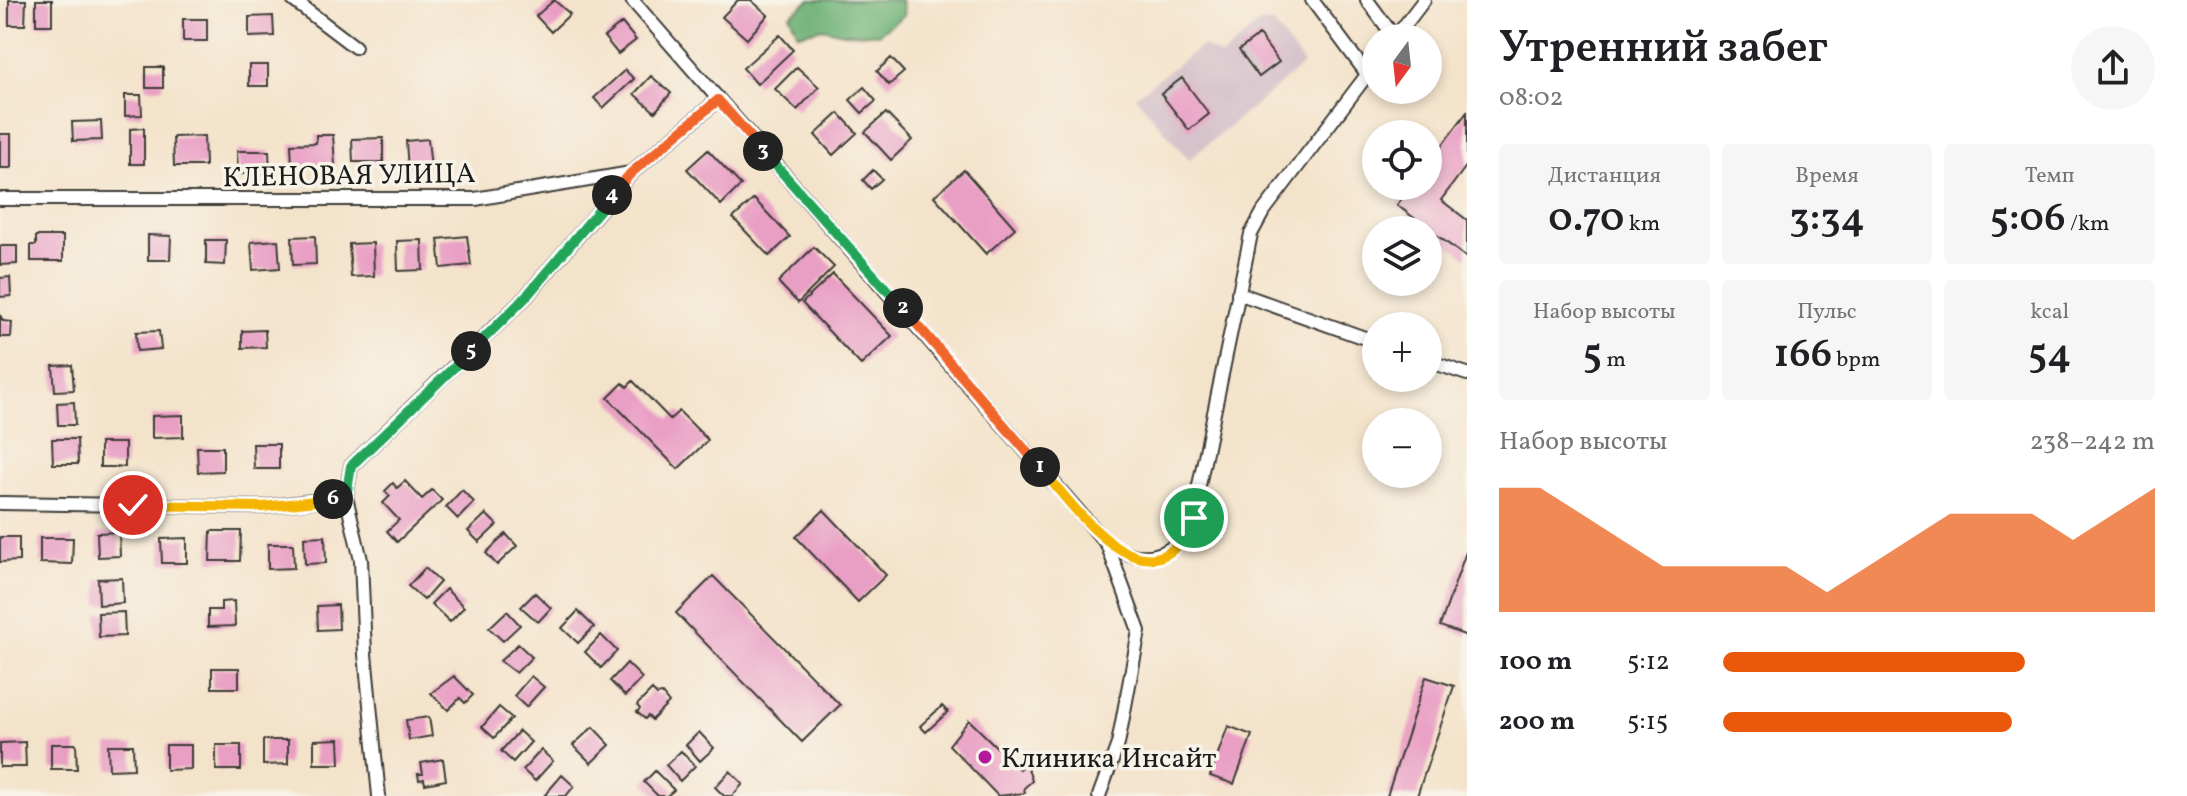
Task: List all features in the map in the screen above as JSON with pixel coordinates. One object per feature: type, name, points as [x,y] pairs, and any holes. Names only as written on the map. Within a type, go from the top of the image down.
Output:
[{"type":"street","points":[[293,0],[355,47]]},
{"type":"street","points":[[632,0],[1107,544],[1124,555],[1141,558],[1159,556],[1182,541],[1190,529],[1249,242],[1259,219],[1362,81]]},
{"type":"street","points":[[1312,0],[1362,67]]},
{"type":"street","points":[[1367,0],[1385,24]]},
{"type":"street","points":[[1406,24],[1424,0]]},
{"type":"street","points":[[379,796],[365,654],[361,560],[346,497],[351,466],[525,298],[631,173],[718,100]]},
{"type":"street","name":"КЛЕНОВАЯ УЛИЦА","points":[[0,199],[475,199],[631,173]]},
{"type":"street","points":[[1238,293],[1362,337]]},
{"type":"street","points":[[1442,366],[1467,374]]},
{"type":"street","points":[[0,503],[263,507],[346,497]]},
{"type":"street","points":[[1099,796],[1118,744],[1139,631],[1107,544]]},
{"type":"shaded area","points":[[1261,22],[1273,24],[1304,64],[1189,160],[1135,96],[1202,46],[1222,56]]},
{"type":"green space","points":[[810,0],[901,0],[904,15],[878,34],[842,33],[823,28],[798,34],[790,15]]},
{"type":"building","points":[[9,0],[26,0],[25,25],[9,25]]},
{"type":"building","points":[[36,0],[52,0],[52,25],[36,25]]},
{"type":"building","points":[[554,0],[570,14],[551,32],[536,16]]},
{"type":"building","points":[[738,0],[751,0],[768,15],[747,39],[722,17]]},
{"type":"building","points":[[273,16],[274,36],[249,37],[249,17]]},
{"type":"building","points":[[183,19],[207,19],[207,41],[183,41]]},
{"type":"building","points":[[622,23],[636,40],[618,54],[604,37]]},
{"type":"building","points":[[780,35],[793,50],[757,84],[743,68]]},
{"type":"building","points":[[1259,35],[1279,62],[1259,77],[1239,50]]},
{"type":"building","points":[[891,58],[904,72],[889,85],[877,71]]},
{"type":"building","points":[[249,65],[268,65],[268,86],[249,86]]},
{"type":"building","points":[[146,67],[163,67],[163,88],[146,88]]},
{"type":"building","points":[[797,67],[819,87],[797,110],[775,89]]},
{"type":"building","points":[[625,70],[634,79],[603,108],[594,98]]},
{"type":"building","points":[[651,76],[671,93],[655,112],[634,94]]},
{"type":"building","points":[[1182,78],[1209,114],[1189,130],[1161,94]]},
{"type":"building","points":[[864,87],[876,101],[862,113],[850,100]]},
{"type":"building","points":[[125,95],[141,95],[142,115],[125,116]]},
{"type":"building","points":[[1467,112],[1467,165],[1442,199],[1442,145]]},
{"type":"building","points":[[839,113],[857,133],[833,155],[815,135]]},
{"type":"building","points":[[886,113],[912,140],[891,160],[865,132]]},
{"type":"building","points":[[101,121],[102,140],[73,141],[72,122]]},
{"type":"building","points":[[144,128],[144,164],[130,164],[130,129]]},
{"type":"building","points":[[0,134],[11,134],[11,168],[0,168]]},
{"type":"building","points":[[316,135],[333,135],[335,165],[292,167],[291,144],[316,143]]},
{"type":"building","points":[[204,136],[205,166],[174,166],[173,137]]},
{"type":"building","points":[[383,138],[383,162],[353,162],[352,139]]},
{"type":"building","points":[[428,139],[431,169],[408,170],[406,141]]},
{"type":"building","points":[[708,150],[741,185],[721,205],[687,169]]},
{"type":"building","points":[[237,151],[269,151],[270,174],[238,174]]},
{"type":"building","points":[[873,170],[882,179],[871,189],[863,180]]},
{"type":"building","points":[[964,170],[1015,228],[986,254],[934,196]]},
{"type":"building","points":[[754,199],[790,237],[769,256],[733,218]]},
{"type":"building","points":[[1401,200],[1441,200],[1467,220],[1467,258],[1442,239],[1442,216],[1412,216],[1397,205]]},
{"type":"building","points":[[148,235],[171,236],[170,260],[148,260]]},
{"type":"building","points":[[36,236],[63,236],[63,261],[31,261],[31,245],[36,245]]},
{"type":"building","points":[[315,236],[316,264],[293,265],[292,237]]},
{"type":"building","points":[[467,236],[471,265],[441,268],[438,239]]},
{"type":"building","points":[[206,240],[226,240],[225,265],[206,264]]},
{"type":"building","points":[[278,240],[280,268],[253,270],[251,242]]},
{"type":"building","points":[[422,240],[423,270],[398,271],[397,241]]},
{"type":"building","points":[[373,243],[374,276],[351,277],[349,244]]},
{"type":"building","points":[[0,246],[17,246],[17,264],[0,265]]},
{"type":"building","points":[[814,247],[834,267],[798,303],[778,282]]},
{"type":"building","points":[[833,274],[892,336],[861,365],[802,303]]},
{"type":"building","points":[[10,277],[11,296],[0,297],[0,278]]},
{"type":"building","points":[[0,315],[3,321],[12,322],[11,337],[0,337]]},
{"type":"building","points":[[265,330],[266,347],[242,348],[242,331]]},
{"type":"building","points":[[159,331],[161,349],[137,351],[136,332]]},
{"type":"building","points":[[72,365],[74,390],[55,391],[53,366]]},
{"type":"building","points":[[633,381],[670,419],[679,411],[708,440],[678,469],[608,398],[623,383],[627,387]]},
{"type":"building","points":[[74,402],[75,425],[58,425],[57,403]]},
{"type":"building","points":[[183,415],[183,437],[152,438],[152,416]]},
{"type":"building","points":[[52,439],[77,439],[78,464],[53,464]]},
{"type":"building","points":[[100,443],[125,443],[125,467],[100,467]]},
{"type":"building","points":[[253,444],[279,444],[279,469],[254,469]]},
{"type":"building","points":[[197,447],[223,447],[223,471],[198,472]]},
{"type":"building","points":[[405,481],[422,499],[432,490],[442,500],[397,542],[387,531],[399,520],[383,503],[390,496],[385,491],[393,483],[397,488]]},
{"type":"building","points":[[462,490],[474,502],[458,519],[446,507]]},
{"type":"building","points":[[824,510],[886,575],[858,602],[796,537]]},
{"type":"building","points":[[486,514],[497,525],[479,542],[468,531]]},
{"type":"building","points":[[211,531],[241,531],[240,561],[210,561]]},
{"type":"building","points":[[119,532],[120,556],[98,557],[97,533]]},
{"type":"building","points":[[506,534],[517,546],[497,565],[486,553]]},
{"type":"building","points":[[325,536],[326,563],[305,564],[304,537]]},
{"type":"building","points":[[0,537],[19,537],[19,561],[0,562]]},
{"type":"building","points":[[40,538],[73,538],[72,564],[40,563]]},
{"type":"building","points":[[187,538],[187,563],[162,563],[161,539]]},
{"type":"building","points":[[268,544],[293,544],[294,568],[268,569]]},
{"type":"building","points":[[1467,549],[1467,636],[1440,626]]},
{"type":"building","points":[[425,568],[440,582],[424,600],[408,586]]},
{"type":"building","points":[[713,576],[840,705],[802,742],[676,613]]},
{"type":"building","points":[[122,578],[123,603],[99,605],[98,579]]},
{"type":"building","points":[[446,589],[464,607],[450,622],[431,604]]},
{"type":"building","points":[[535,593],[551,608],[538,622],[521,607]]},
{"type":"building","points":[[234,601],[235,626],[208,627],[208,610],[221,610],[221,602]]},
{"type":"building","points":[[338,605],[339,629],[318,630],[317,606]]},
{"type":"building","points":[[507,611],[520,625],[503,641],[489,628]]},
{"type":"building","points":[[578,611],[594,627],[578,643],[562,628]]},
{"type":"building","points":[[124,612],[125,636],[99,637],[98,613]]},
{"type":"building","points":[[601,635],[617,651],[601,668],[585,652]]},
{"type":"building","points":[[518,644],[532,657],[516,673],[500,661]]},
{"type":"building","points":[[627,663],[642,678],[625,696],[610,681]]},
{"type":"building","points":[[212,668],[239,668],[239,688],[212,688]]},
{"type":"building","points":[[454,676],[473,695],[465,703],[460,698],[448,710],[431,693]]},
{"type":"building","points":[[531,676],[544,687],[526,707],[514,696]]},
{"type":"building","points":[[1426,677],[1454,686],[1417,796],[1387,796]]},
{"type":"building","points":[[652,690],[657,695],[662,694],[669,703],[652,720],[648,716],[645,719],[637,712],[640,709],[637,705]]},
{"type":"building","points":[[942,706],[948,712],[926,732],[920,726]]},
{"type":"building","points":[[499,707],[512,718],[494,738],[482,727]]},
{"type":"building","points":[[429,717],[432,736],[409,740],[406,720]]},
{"type":"building","name":"Клиника Инсайт","points":[[969,720],[1019,769],[1026,762],[1032,781],[1024,788],[1025,793],[998,796],[949,745]]},
{"type":"building","points":[[1228,726],[1252,735],[1234,784],[1210,776]]},
{"type":"building","points":[[593,727],[610,745],[591,763],[573,745]]},
{"type":"building","points":[[519,731],[531,742],[513,762],[501,751]]},
{"type":"building","points":[[699,732],[714,748],[700,761],[686,745]]},
{"type":"building","points":[[339,739],[340,764],[314,764],[314,740]]},
{"type":"building","points":[[263,740],[288,740],[288,764],[263,765]]},
{"type":"building","points":[[25,742],[26,767],[0,767],[0,743]]},
{"type":"building","points":[[51,744],[76,744],[77,769],[51,769]]},
{"type":"building","points":[[108,745],[133,745],[134,769],[109,770]]},
{"type":"building","points":[[166,745],[191,745],[191,769],[166,770]]},
{"type":"building","points":[[216,745],[241,745],[241,770],[216,770]]},
{"type":"building","points":[[541,750],[553,761],[535,781],[523,770]]},
{"type":"building","points":[[681,751],[695,766],[680,781],[666,765]]},
{"type":"building","points":[[443,759],[446,780],[425,784],[424,779],[419,780],[418,774],[423,774],[421,763]]},
{"type":"building","points":[[655,771],[674,790],[667,796],[658,796],[644,782]]},
{"type":"building","points":[[730,771],[743,784],[732,796],[724,796],[715,787]]},
{"type":"building","points":[[562,775],[574,786],[566,796],[544,796]]},
{"type":"place","name":"Клиника Инсайт","points":[[985,757]]},
{"type":"route","points":[[133,505],[263,507],[346,497],[351,466],[525,298],[631,173],[718,100],[1107,544],[1124,555],[1141,558],[1159,556],[1182,541],[1194,518]]}]
